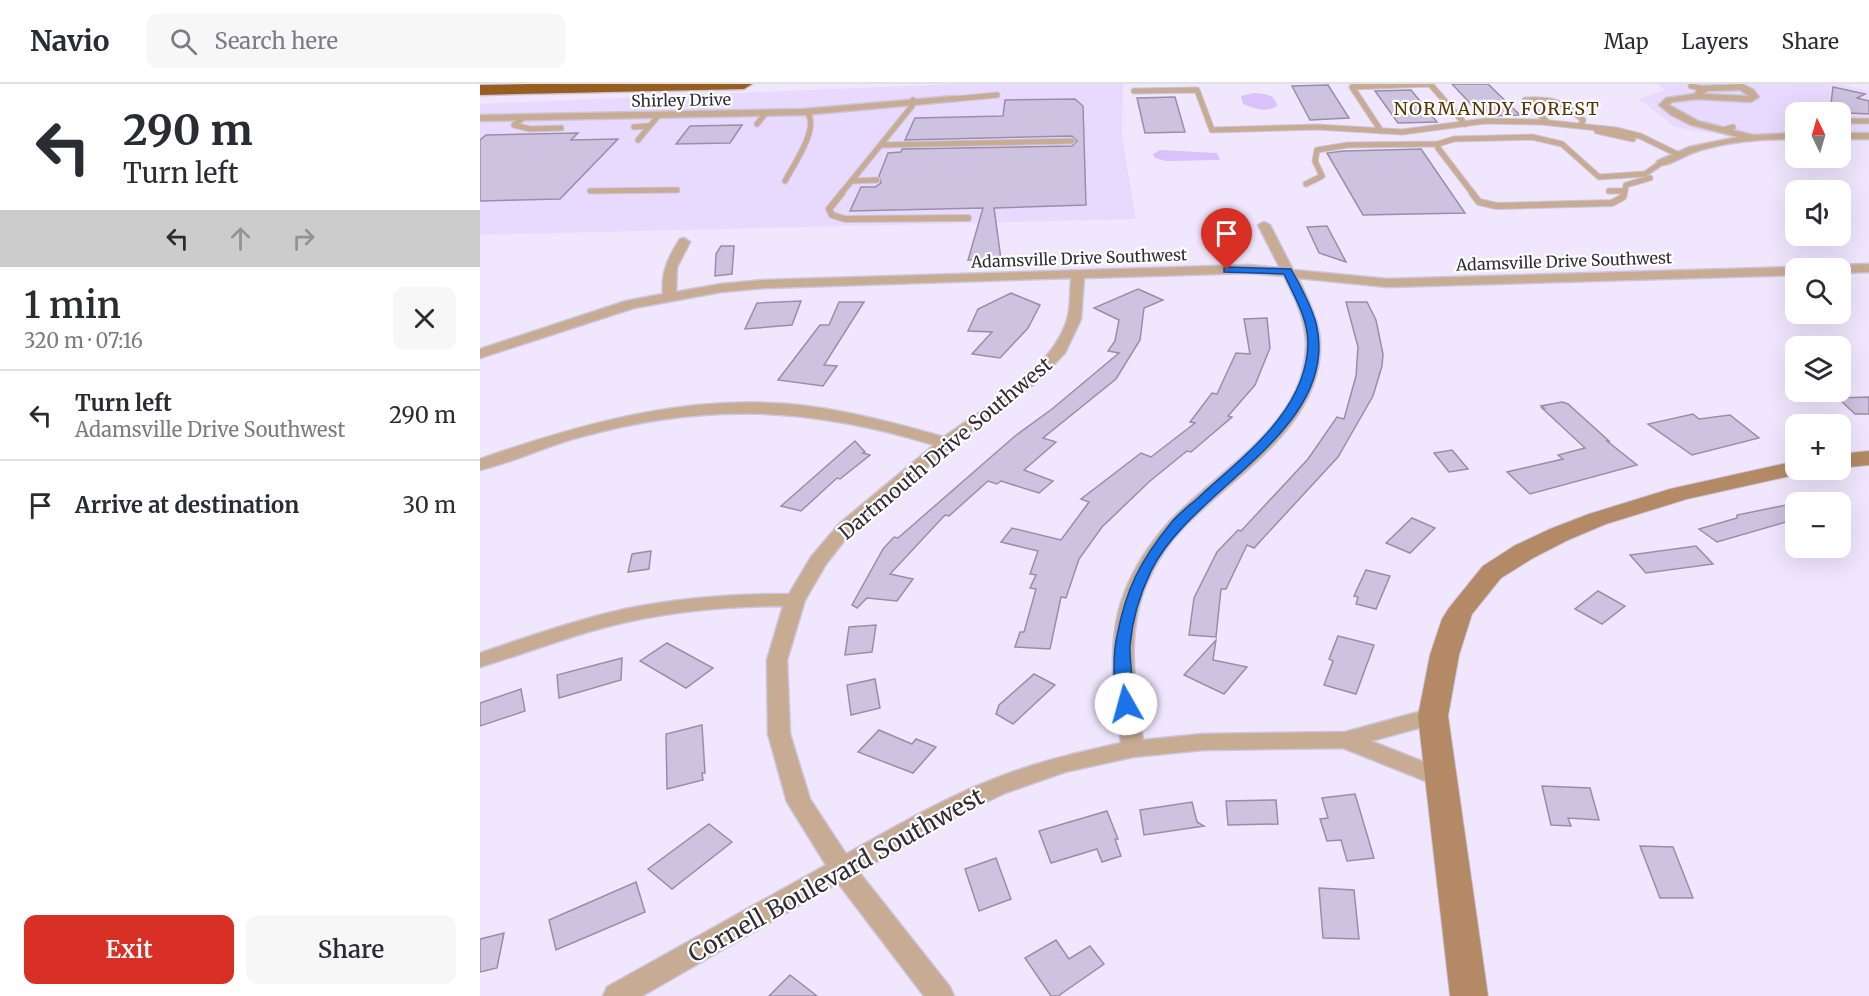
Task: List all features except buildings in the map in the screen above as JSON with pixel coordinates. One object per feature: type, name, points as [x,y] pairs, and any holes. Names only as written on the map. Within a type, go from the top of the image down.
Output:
[{"type":"highway","points":[[480,90],[744,84]]},
{"type":"street","points":[[1700,93],[1669,100],[1664,105],[1689,123],[1730,128],[1749,137]]},
{"type":"street","name":"Shirley Drive","points":[[480,118],[807,112],[913,100],[954,99]]},
{"type":"street","points":[[1661,163],[1677,154],[1749,137],[1785,136]]},
{"type":"street","points":[[1851,136],[1869,136]]},
{"type":"street","points":[[1133,749],[1123,682],[1122,646],[1130,603],[1145,568],[1177,524],[1281,425],[1301,394],[1311,367],[1313,342],[1310,322],[1264,225]]},
{"type":"street","points":[[670,296],[669,268],[684,242]]},
{"type":"street","points":[[1851,269],[1869,268]]},
{"type":"street","name":"Adamsville Drive Southwest","points":[[480,354],[593,315],[670,296],[765,284],[1249,269],[1287,271],[1350,281],[1388,283],[1785,271]]},
{"type":"street","name":"Dartmouth Drive Southwest","points":[[940,996],[842,869],[799,802],[779,734],[777,660],[795,600],[818,561],[846,527],[946,442],[1033,378],[1060,350],[1074,319],[1078,274]]},
{"type":"street","points":[[480,465],[542,442],[595,426],[645,416],[716,408],[759,407],[809,411],[855,418],[946,442]]},
{"type":"street","points":[[1851,460],[1869,458]]},
{"type":"street","points":[[1469,996],[1433,716],[1439,672],[1457,617],[1490,573],[1543,542],[1615,514],[1719,483],[1785,470]]},
{"type":"street","points":[[480,660],[599,622],[651,611],[699,604],[795,600]]},
{"type":"street","name":"Cornell Boulevard Southwest","points":[[617,996],[937,815],[997,787],[1064,764],[1133,749],[1203,742],[1346,740],[1433,716]]},
{"type":"street","name":"Cornell Boulevard Southwest","points":[[1346,740],[1441,778]]},
{"type":"lane","points":[[1381,131],[1352,87],[1430,84],[1465,124]]},
{"type":"lane","points":[[1690,86],[1700,93]]},
{"type":"lane","points":[[1134,92],[1197,90],[1212,130],[1317,127],[1381,131],[1427,130],[1510,120],[1616,130],[1654,142],[1677,154]]},
{"type":"lane","points":[[1517,93],[1547,122]]},
{"type":"lane","points":[[954,99],[997,95]]},
{"type":"lane","points":[[1525,100],[1553,99],[1564,102],[1583,120],[1581,125]]},
{"type":"lane","points":[[913,100],[912,106],[830,209],[832,215],[845,219],[968,218]]},
{"type":"lane","points":[[785,181],[812,128],[812,118],[807,112]]},
{"type":"lane","points":[[758,124],[766,113]]},
{"type":"lane","points":[[638,140],[658,115]]},
{"type":"lane","points":[[523,118],[514,125],[530,129],[561,128]]},
{"type":"lane","points":[[1851,121],[1869,121]]},
{"type":"lane","points":[[1581,125],[1616,137],[1654,142]]},
{"type":"lane","points":[[634,126],[648,126]]},
{"type":"lane","points":[[1602,133],[1616,130]]},
{"type":"lane","points":[[1306,184],[1322,177],[1314,156],[1317,150],[1324,148],[1348,145],[1438,144],[1454,139],[1532,137],[1562,144],[1599,177],[1645,174],[1651,177],[1626,185],[1623,197],[1612,203],[1497,206],[1479,202],[1438,148],[1438,144]]},
{"type":"lane","points":[[881,145],[1072,141]]},
{"type":"lane","points":[[1645,174],[1661,163]]},
{"type":"lane","points":[[852,181],[878,180]]},
{"type":"lane","points":[[590,191],[678,190]]},
{"type":"lane","points":[[1609,191],[1625,191]]},
{"type":"shaded area","points":[[954,84],[1123,84],[1122,137],[1136,219],[480,235],[480,104]]},
{"type":"shaded area","points":[[1657,84],[1840,84],[1869,91],[1869,131],[1851,131],[1851,102],[1785,102],[1785,132],[1724,134],[1675,127],[1639,99],[1665,90]]},
{"type":"shaded area","points":[[1254,93],[1272,97],[1277,106],[1265,110],[1243,104],[1241,96]]},
{"type":"shaded area","points":[[1160,150],[1217,153],[1220,160],[1166,161],[1155,158],[1153,154]]},
{"type":"district","name":"NORMANDY FOREST","points":[[1497,108]]},
{"type":"route","points":[[1126,704],[1122,646],[1130,603],[1145,568],[1177,524],[1281,425],[1301,394],[1311,367],[1313,342],[1310,322],[1287,271],[1227,270]]}]
